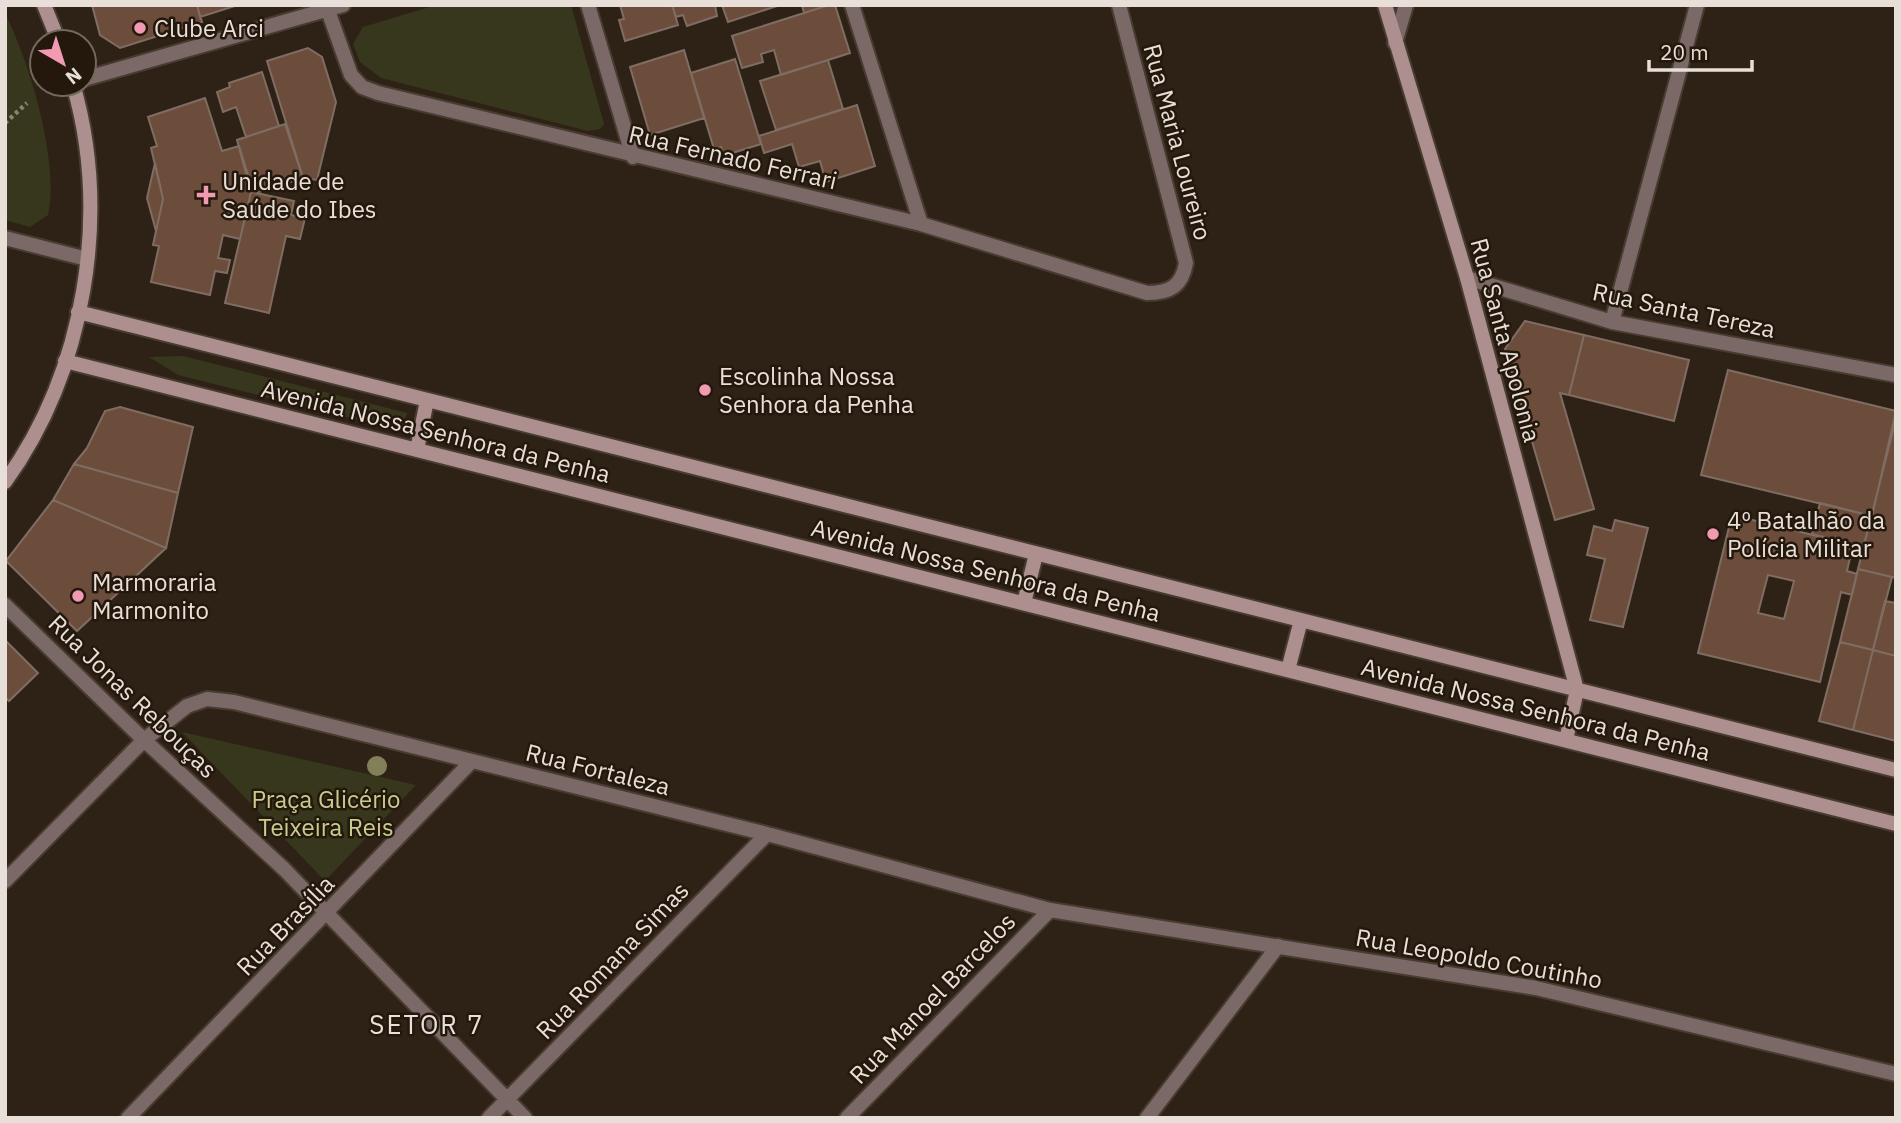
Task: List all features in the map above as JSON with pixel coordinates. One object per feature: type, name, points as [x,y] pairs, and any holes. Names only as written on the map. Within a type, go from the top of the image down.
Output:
[{"type":"street","points":[[44,5],[53,28]]},
{"type":"street","points":[[98,75],[342,5]]},
{"type":"street","points":[[588,5],[633,157]]},
{"type":"street","points":[[852,5],[921,224]]},
{"type":"street","name":"Rua Maria Loureiro","points":[[1119,5],[1186,263],[1184,277],[1175,288]]},
{"type":"street","name":"Rua Santa Apolonia","points":[[1385,5],[1467,278],[1577,690]]},
{"type":"street","points":[[1395,43],[1406,5]]},
{"type":"street","points":[[1612,322],[1698,5]]},
{"type":"street","name":"Rua Fernado Ferrari","points":[[326,8],[351,75],[362,87],[633,157],[921,224],[1147,293],[1162,293],[1175,288]]},
{"type":"street","points":[[5,482],[36,433],[65,361],[78,312],[87,259],[90,198],[87,161],[76,98]]},
{"type":"street","points":[[5,238],[87,259]]},
{"type":"street","name":"Rua Santa Tereza","points":[[1467,278],[1612,322],[1896,375]]},
{"type":"street","name":"Avenida Nossa Senhora da Penha","points":[[78,312],[1896,770]]},
{"type":"street","name":"Avenida Nossa Senhora da Penha","points":[[65,361],[1896,824]]},
{"type":"street","points":[[417,450],[428,400]]},
{"type":"street","points":[[1024,603],[1036,554]]},
{"type":"street","name":"Rua Jonas Rebouças","points":[[5,605],[144,740],[272,858],[525,1118]]},
{"type":"street","points":[[1288,670],[1301,621]]},
{"type":"street","points":[[1566,740],[1577,690]]},
{"type":"street","name":"Rua Fortaleza","points":[[5,881],[144,740],[187,706],[207,699],[234,702],[767,834],[1050,910]]},
{"type":"street","name":"Rua Brasília","points":[[128,1118],[328,914],[472,761]]},
{"type":"street","name":"Rua Romana Simas","points":[[489,1118],[767,834]]},
{"type":"street","name":"Rua Leopoldo Coutinho","points":[[1050,910],[1536,988],[1896,1074]]},
{"type":"street","name":"Rua Manoel Barcelos","points":[[847,1118],[1050,910]]},
{"type":"street","points":[[1147,1118],[1278,946]]},
{"type":"path","points":[[5,123],[27,103]]},
{"type":"green space","points":[[436,5],[571,5],[604,124],[600,129],[588,131],[381,78],[360,62],[353,44],[363,27]]},
{"type":"green space","points":[[5,13],[28,70],[28,98],[36,98],[40,112],[50,168],[51,193],[48,215],[30,227],[5,220]]},
{"type":"green space","points":[[183,356],[407,413],[402,431],[178,375],[149,357]]},
{"type":"green space","name":"Praça Glicério Teixeira Reis","points":[[182,732],[416,785],[325,881]]},
{"type":"building","name":"Clube Arci","points":[[92,5],[197,5],[202,22],[120,48],[100,35]]},
{"type":"building","points":[[197,5],[238,5],[200,17]]},
{"type":"building","points":[[620,5],[672,5],[678,25],[625,41],[619,20],[624,19]]},
{"type":"building","points":[[672,5],[715,5],[717,16],[687,26],[683,15],[676,17]]},
{"type":"building","points":[[722,5],[780,5],[728,22]]},
{"type":"building","points":[[802,5],[829,5],[804,13]]},
{"type":"building","points":[[835,5],[850,53],[781,75],[774,50],[761,54],[763,62],[742,68],[732,36]]},
{"type":"building","points":[[308,48],[322,57],[336,102],[317,180],[303,178],[267,61]]},
{"type":"building","points":[[684,50],[704,118],[650,135],[630,67]]},
{"type":"building","points":[[735,59],[761,144],[723,156],[721,147],[714,149],[691,73]]},
{"type":"building","points":[[828,60],[843,109],[776,130],[760,81]]},
{"type":"building","points":[[262,72],[279,126],[246,137],[236,107],[223,112],[217,92],[230,87],[229,83]]},
{"type":"building","name":"Unidade de Saúde do Ibes","points":[[205,98],[222,151],[239,146],[252,188],[240,239],[223,235],[218,258],[230,260],[227,273],[215,271],[210,295],[151,282],[159,246],[153,245],[163,199],[151,148],[157,146],[148,117]]},
{"type":"building","points":[[857,105],[875,166],[826,182],[820,161],[799,167],[792,144],[764,153],[759,136]]},
{"type":"building","points":[[285,124],[303,178],[256,193],[251,192],[237,140]]},
{"type":"building","points":[[155,163],[163,199],[156,231],[147,198]]},
{"type":"building","points":[[251,192],[294,201],[291,215],[305,218],[300,239],[286,236],[269,313],[225,303]]},
{"type":"building","points":[[1525,321],[1584,335],[1569,395],[1560,393],[1594,509],[1555,520],[1505,349]]},
{"type":"building","points":[[1584,335],[1689,360],[1674,421],[1569,395]]},
{"type":"building","points":[[1728,370],[1896,411],[1872,516],[1701,475]]},
{"type":"building","points":[[120,407],[193,427],[178,493],[74,464],[87,448],[105,411]]},
{"type":"building","points":[[1896,419],[1896,578],[1858,569]]},
{"type":"building","points":[[74,464],[178,493],[166,548],[53,500]]},
{"type":"building","name":"Marmoraria Marmonito","points":[[53,500],[166,548],[77,631],[6,561]]},
{"type":"building","points":[[1820,503],[1872,516],[1863,547],[1812,534]]},
{"type":"building","points":[[1732,515],[1853,545],[1847,571],[1857,574],[1852,595],[1841,592],[1820,682],[1698,653]],"holes":[[[1768,575],[1794,581],[1784,619],[1758,613]]]},
{"type":"building","points":[[1615,520],[1648,528],[1623,627],[1590,620],[1605,559],[1587,555],[1594,526],[1612,531]]},
{"type":"building","points":[[1858,569],[1892,577],[1873,650],[1840,642]]},
{"type":"building","points":[[1885,601],[1896,603],[1896,656],[1873,650]]},
{"type":"building","points":[[5,640],[38,673],[9,701],[5,697]]},
{"type":"building","points":[[1840,642],[1873,650],[1853,730],[1819,721]]},
{"type":"building","points":[[1873,650],[1896,656],[1896,741],[1853,730]]},
{"type":"place","name":"Clube Arci","points":[[140,28]]},
{"type":"place","name":"Unidade de Saúde do Ibes","points":[[206,195]]},
{"type":"place","name":"Escolinha Nossa Senhora da Penha","points":[[705,390]]},
{"type":"place","name":"4º Batalhão da Polícia Militar","points":[[1713,534]]},
{"type":"place","name":"Marmoraria Marmonito","points":[[78,596]]},
{"type":"district","name":"SETOR 7","points":[[427,1024]]}]
